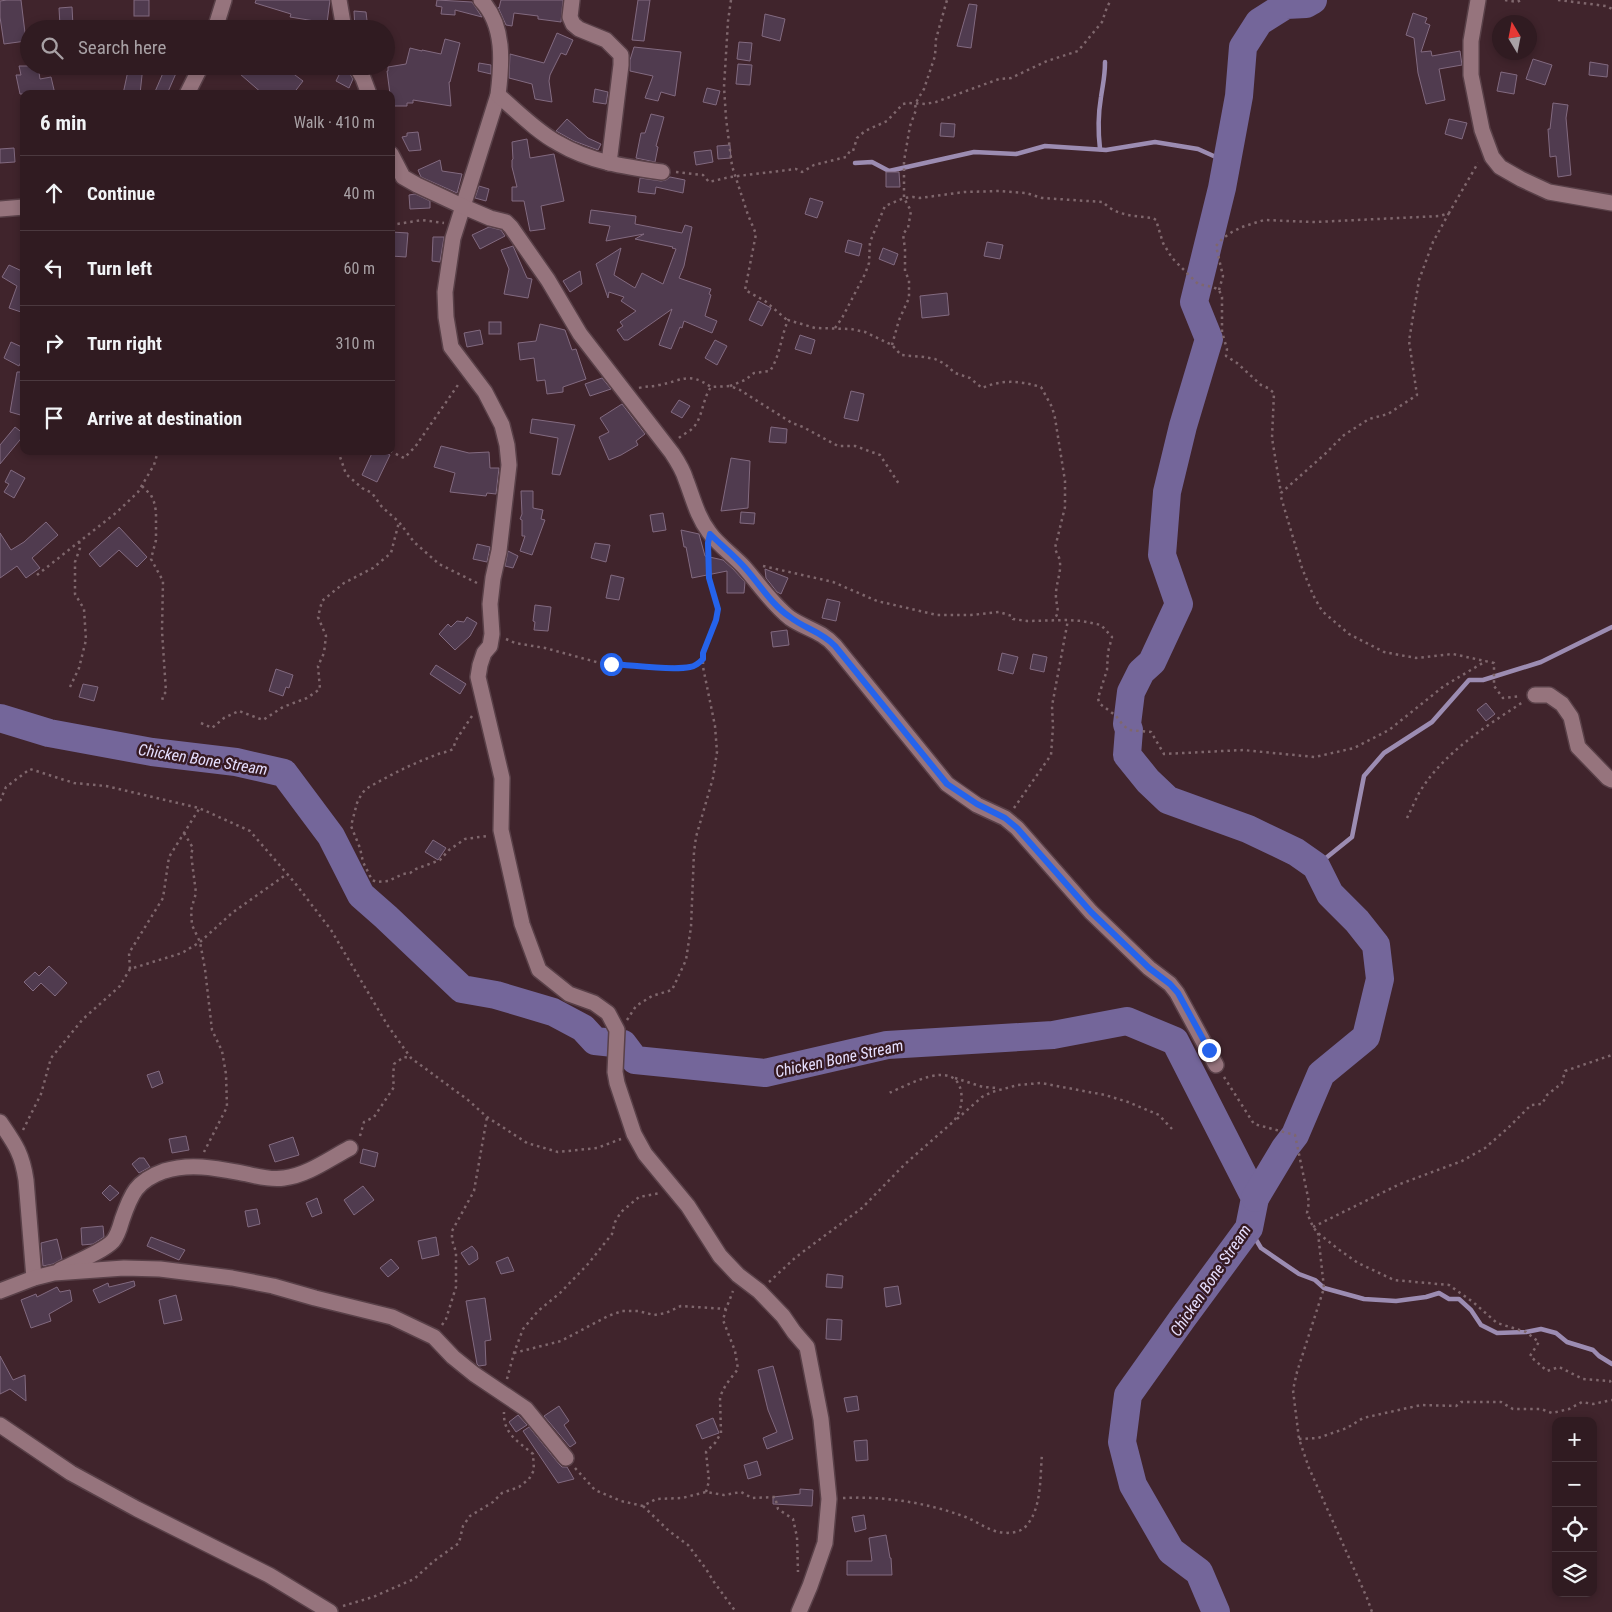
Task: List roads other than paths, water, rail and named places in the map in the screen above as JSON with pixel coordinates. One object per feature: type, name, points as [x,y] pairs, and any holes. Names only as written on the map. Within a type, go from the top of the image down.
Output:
[{"type":"street","points":[[218,20],[224,0]]},
{"type":"street","points":[[339,0],[342,20]]},
{"type":"street","points":[[481,0],[487,6],[499,36],[502,57],[498,94],[459,213],[453,238],[445,292],[447,325],[451,347],[485,392],[502,425],[507,445],[509,465],[499,552],[490,604],[492,634],[490,646],[484,653],[478,677],[502,778],[501,830],[522,924],[539,970],[569,994],[602,1008],[608,1013],[617,1032],[615,1072],[617,1083],[634,1134],[645,1154],[688,1206],[720,1256],[738,1275],[759,1291],[783,1316],[807,1347],[821,1419],[829,1499],[825,1543],[799,1612]]},
{"type":"street","points":[[572,0],[570,18],[573,24],[579,29],[606,40],[621,54],[609,163]]},
{"type":"street","points":[[1478,0],[1471,41],[1471,75],[1482,130],[1492,157],[1500,167],[1549,192],[1612,203]]},
{"type":"street","points":[[189,90],[196,75]]},
{"type":"street","points":[[361,75],[368,90]]},
{"type":"street","points":[[498,94],[556,142],[575,152],[626,167],[662,172]]},
{"type":"street","points":[[395,162],[403,177],[459,213],[490,218],[506,222],[511,226],[548,280],[580,334],[672,453],[684,473],[699,517],[710,534],[744,567],[773,602],[790,617],[828,638],[947,784],[977,804],[1005,818],[1017,828],[1091,912],[1149,968],[1170,984],[1178,993],[1216,1065]]},
{"type":"street","points":[[0,209],[20,207]]},
{"type":"street","points":[[1535,695],[1549,694],[1562,704],[1571,717],[1578,747],[1612,780]]},
{"type":"street","points":[[0,1122],[20,1153],[26,1180],[34,1278]]},
{"type":"street","points":[[54,1273],[106,1247],[113,1241],[118,1234],[129,1198],[137,1187],[149,1178],[164,1171],[198,1166],[267,1179],[284,1178],[301,1174],[350,1148]]},
{"type":"street","points":[[0,1291],[34,1278],[54,1273],[124,1268],[160,1269],[232,1278],[273,1286],[392,1317],[434,1337],[453,1357],[474,1374],[526,1409],[566,1458]]},
{"type":"street","points":[[0,1425],[71,1473],[137,1509],[269,1575],[329,1611]]},
{"type":"waterway","points":[[1255,1198],[1295,1135],[1321,1074],[1366,1037],[1380,979],[1376,945],[1357,921],[1330,894],[1316,866],[1296,852],[1248,829],[1168,800],[1148,781],[1127,755],[1129,730],[1127,724],[1131,692],[1141,672],[1152,662],[1179,604],[1162,555],[1167,492],[1183,426],[1209,339],[1194,302],[1222,188],[1239,96],[1243,47],[1259,22],[1286,5],[1306,4],[1313,0]]},
{"type":"waterway","points":[[1100,149],[1099,117],[1105,62]]},
{"type":"waterway","points":[[855,163],[872,162],[889,171],[974,152],[1016,154],[1045,146],[1106,150],[1155,142],[1198,149],[1227,162]]},
{"type":"waterway","points":[[1316,866],[1352,837],[1364,776],[1384,753],[1432,722],[1469,680],[1483,680],[1541,662],[1612,627]]},
{"type":"waterway","name":"Chicken Bone Stream","points":[[0,718],[49,733],[152,752],[236,762],[284,773],[331,836],[361,895],[462,989],[496,995],[553,1012],[583,1028],[595,1041],[623,1044],[635,1060],[765,1073],[887,1045],[1053,1035],[1127,1021],[1175,1041],[1255,1198],[1249,1228],[1128,1395],[1122,1442],[1133,1485],[1171,1551],[1199,1572],[1216,1612]]},
{"type":"waterway","points":[[1249,1228],[1261,1248],[1299,1274],[1315,1280],[1324,1288],[1364,1299],[1396,1301],[1426,1297],[1439,1293],[1449,1299],[1459,1299],[1471,1310],[1481,1325],[1497,1333],[1526,1332],[1541,1329],[1556,1333],[1567,1342],[1593,1350],[1612,1364]]}]
